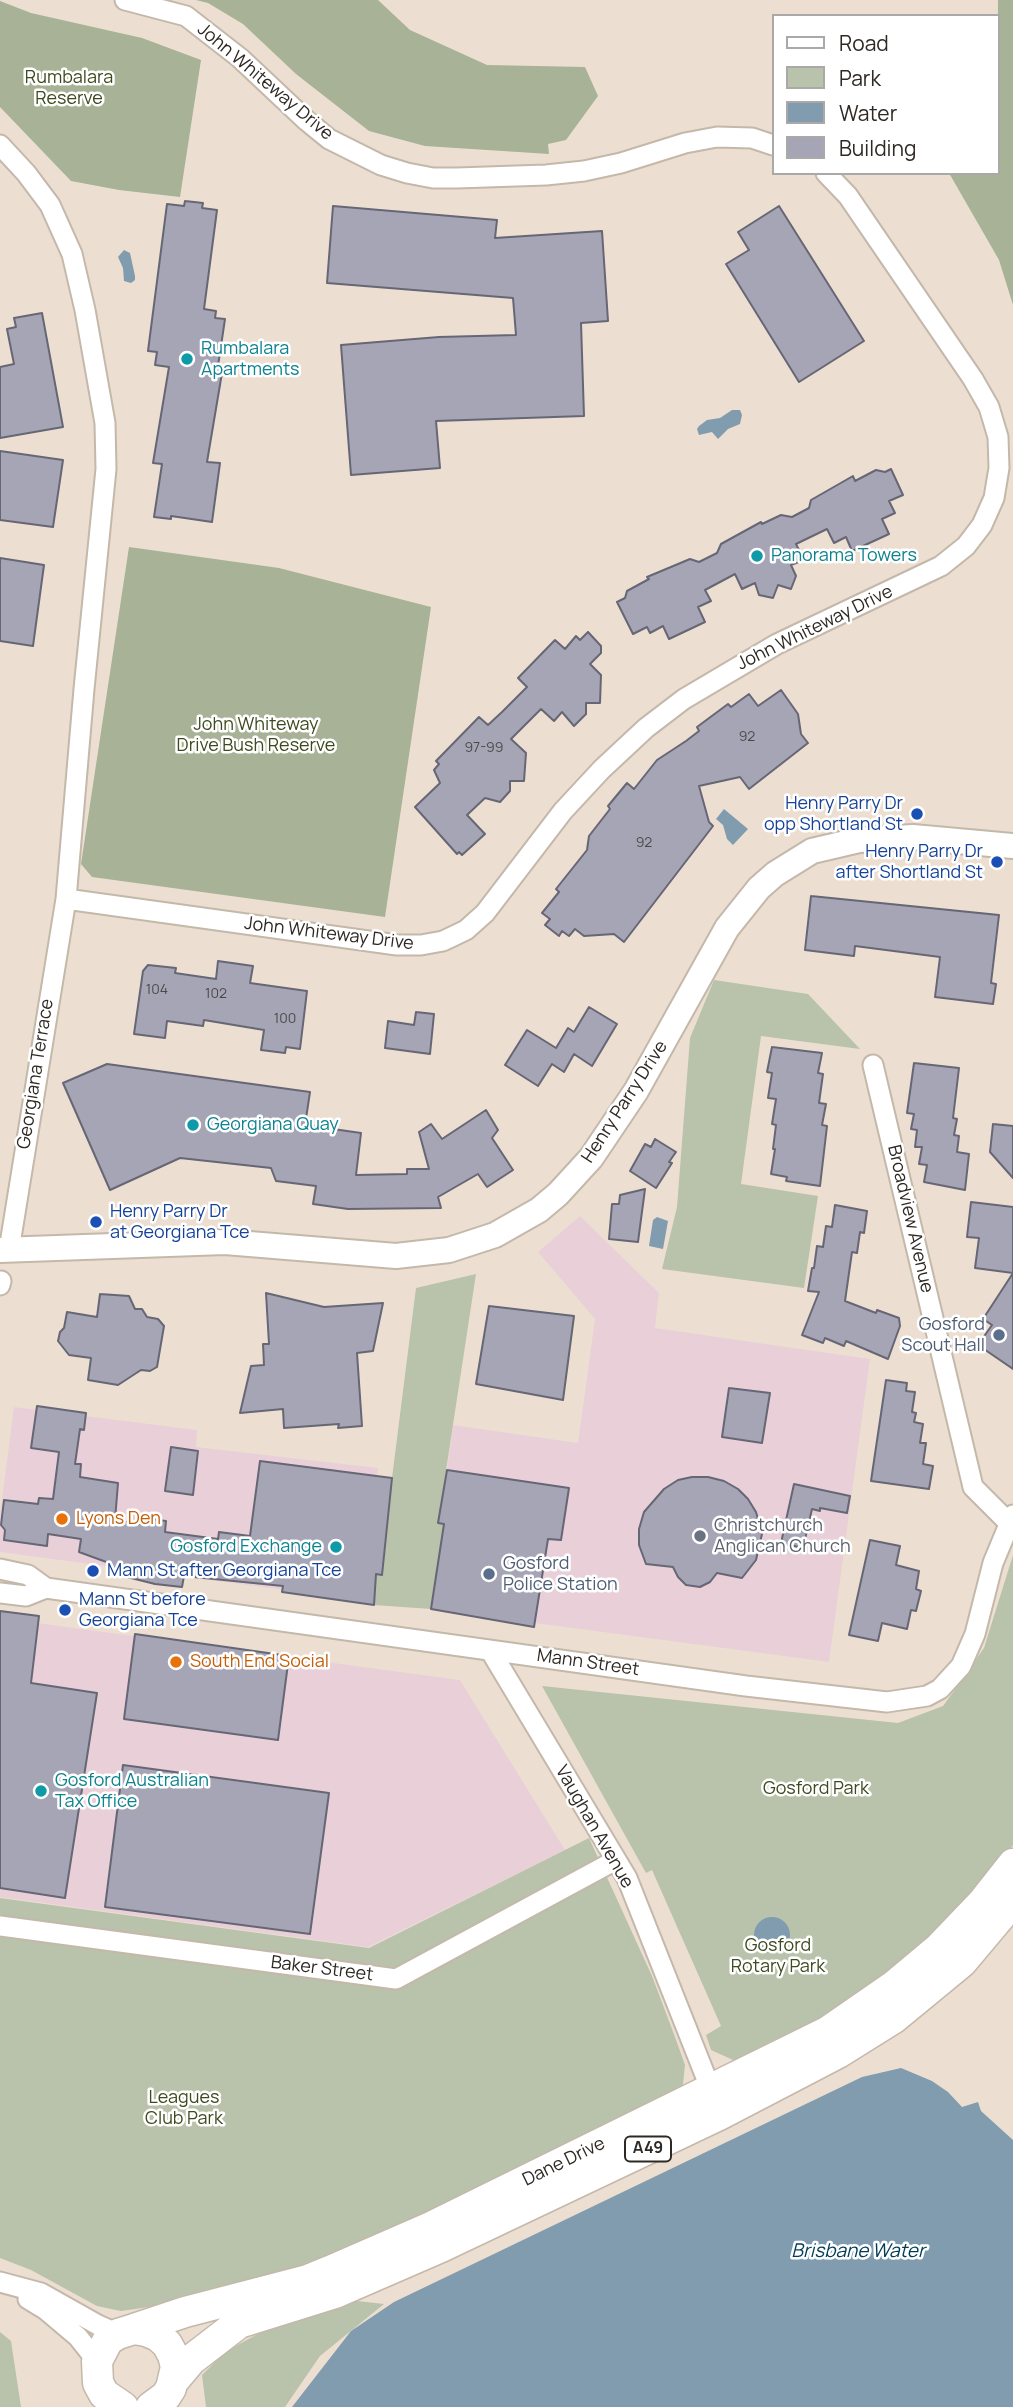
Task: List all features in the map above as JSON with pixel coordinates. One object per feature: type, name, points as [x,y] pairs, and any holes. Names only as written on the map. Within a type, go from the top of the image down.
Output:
[{"type":"highway","name":"Dane Drive","points":[[126,2331],[185,2312],[308,2280],[330,2271],[431,2227],[827,2032],[895,1985],[950,1955],[973,1914],[1013,1864]]},
{"type":"highway","name":"Dane Drive","points":[[175,2379],[191,2360],[239,2323],[335,2294],[441,2248],[719,2115],[838,2053],[894,2018],[950,1955],[1013,1901]]},
{"type":"highway","points":[[122,2407],[104,2394],[96,2384],[108,2340],[126,2331],[146,2331],[158,2336],[167,2344],[173,2355],[175,2379]]},
{"type":"highway","name":"A49","points":[[151,2407],[166,2396],[175,2379]]},
{"type":"main road","name":"Henry Parry Drive","points":[[4,1250],[225,1242],[396,1256],[449,1250],[495,1235],[539,1210],[558,1194],[591,1158],[642,1081],[727,928],[775,874],[812,851],[859,840],[913,837],[1013,846]]},
{"type":"street","name":"John Whiteway Drive","points":[[125,0],[186,16],[240,58],[329,139],[381,165],[407,173],[433,178],[546,175],[584,171],[685,143],[717,138],[752,138],[772,145]]},
{"type":"street","points":[[0,145],[50,205],[72,254],[105,423],[106,469],[65,898]]},
{"type":"street","name":"John Whiteway Drive","points":[[65,898],[397,945],[443,941],[466,930],[485,913],[563,811],[602,769],[646,728],[684,699],[776,644],[941,566],[966,546],[982,525],[994,498],[999,468],[998,436],[989,407],[973,379],[848,196],[828,175]]},
{"type":"street","name":"Georgiana Terrace","points":[[4,1250],[65,898]]},
{"type":"street","name":"Broadview Avenue","points":[[873,1065],[973,1487],[1011,1519]]},
{"type":"street","name":"Mann Street","points":[[0,1593],[26,1596],[46,1588],[860,1701],[887,1702],[913,1700],[940,1689],[961,1666],[968,1653],[993,1563],[1011,1519]]},
{"type":"street","name":"Mann Street","points":[[0,1569],[28,1574],[46,1588]]},
{"type":"street","name":"Vaughan Avenue","points":[[490,1650],[627,1878],[711,2090]]},
{"type":"street","name":"Baker Street","points":[[0,1926],[396,1979],[616,1860]]},
{"type":"street","points":[[0,2284],[41,2292],[98,2325],[126,2331]]},
{"type":"street","points":[[0,2284],[46,2310],[78,2337],[96,2384]]},
{"type":"shaded area","points":[[580,1216],[659,1293],[655,1328],[870,1359],[829,1662],[429,1609],[453,1425],[578,1443],[595,1319],[538,1252]]},
{"type":"shaded area","points":[[14,1407],[197,1430],[196,1447],[378,1468],[360,1600],[0,1552],[0,1514]]},
{"type":"shaded area","points":[[0,1618],[460,1680],[565,1850],[368,1947],[0,1897]]},
{"type":"green space","points":[[196,0],[378,0],[410,30],[487,65],[585,67],[598,96],[566,140],[548,144],[549,154],[425,146],[369,131],[296,74],[243,24],[208,3]]},
{"type":"green space","points":[[998,0],[1013,0],[1013,305],[999,260],[950,175],[999,175]]},
{"type":"green space","name":"Rumbalara Reserve","points":[[0,1],[31,13],[142,38],[201,60],[180,197],[71,181],[0,107]]},
{"type":"green space","name":"John Whiteway Drive Bush Reserve","points":[[129,547],[279,568],[431,607],[385,917],[92,877],[81,864]]},
{"type":"green space","points":[[714,980],[808,994],[860,1049],[761,1036],[741,1184],[818,1196],[804,1288],[662,1269],[677,1207],[690,1038]]},
{"type":"green space","points":[[476,1274],[438,1523],[444,1524],[431,1609],[374,1605],[376,1574],[382,1575],[416,1288]]},
{"type":"green space","name":"Gosford Rotary Park","points":[[1013,1555],[1013,1845],[953,1920],[863,1998],[753,2060],[733,2060],[711,2050],[706,2035],[721,2026],[652,1870],[646,1873],[542,1686],[898,1723],[943,1706],[984,1648]]},
{"type":"green space","name":"Leagues Club Park","points":[[589,1838],[652,1976],[685,2065],[683,2084],[679,2090],[386,2238],[305,2267],[149,2307],[121,2311],[97,2306],[31,2270],[0,2258],[0,1898],[369,1948]]},
{"type":"green space","points":[[357,2301],[384,2304],[320,2356],[285,2407],[206,2407],[202,2375],[225,2352],[274,2325]]},
{"type":"green space","points":[[0,2332],[11,2341],[21,2407],[0,2407]]},
{"type":"water","points":[[124,250],[130,253],[135,276],[131,283],[124,281],[123,268],[118,257]]},
{"type":"water","points":[[732,410],[740,410],[740,424],[728,429],[718,439],[712,432],[699,435],[699,426]]},
{"type":"water","points":[[724,809],[748,829],[733,845],[727,839],[723,825],[716,819]]},
{"type":"water","points":[[657,1217],[668,1221],[663,1249],[649,1246],[653,1220]]},
{"type":"water","points":[[772,1917],[784,1923],[790,1935],[784,1947],[772,1953],[760,1947],[754,1935],[760,1923]]},
{"type":"water","name":"Brisbane Water","points":[[901,2068],[932,2081],[948,2092],[962,2107],[978,2102],[981,2111],[1013,2140],[1013,2407],[292,2407],[351,2331],[394,2302],[862,2077]]},
{"type":"building","name":"Rumbalara Apartments","points":[[185,201],[203,203],[202,208],[217,210],[204,309],[216,311],[215,318],[225,319],[218,366],[223,367],[207,462],[220,463],[212,522],[171,516],[171,519],[154,517],[162,464],[153,463],[169,367],[155,365],[157,352],[148,351],[167,204],[184,206]]},
{"type":"building","points":[[333,206],[497,220],[495,238],[602,231],[608,321],[581,323],[584,416],[436,421],[440,468],[351,475],[341,345],[439,337],[516,335],[513,298],[327,283]]},
{"type":"building","points":[[779,206],[864,341],[799,382],[726,264],[749,250],[738,232]]},
{"type":"building","points":[[42,313],[63,427],[0,438],[0,367],[14,364],[7,329],[16,327],[14,318]]},
{"type":"building","points":[[0,451],[63,460],[53,527],[0,520]]},
{"type":"building","name":"Panorama Towers","points":[[891,469],[903,495],[889,501],[895,513],[882,519],[889,534],[852,551],[846,537],[834,543],[827,529],[796,544],[804,560],[791,565],[796,576],[791,589],[778,585],[773,598],[759,595],[755,583],[742,589],[735,574],[705,590],[711,601],[698,607],[705,622],[669,639],[663,626],[650,633],[647,627],[633,634],[617,602],[625,598],[627,591],[649,579],[647,577],[690,559],[699,562],[717,553],[721,544],[761,522],[762,524],[781,515],[792,517],[809,508],[811,500],[853,476],[855,481],[876,470],[885,472]]},
{"type":"building","points":[[0,558],[44,565],[33,646],[0,641]]},
{"type":"building","points":[[588,632],[601,646],[601,653],[590,664],[601,675],[600,703],[586,703],[586,714],[574,726],[562,712],[554,721],[541,709],[511,739],[526,753],[524,781],[510,781],[510,791],[500,802],[485,798],[467,815],[485,834],[462,855],[459,852],[457,854],[415,807],[440,783],[434,770],[439,764],[436,761],[479,717],[488,725],[527,687],[518,678],[555,640],[565,649],[576,636],[580,640]]},
{"type":"building","points":[[781,690],[798,714],[801,734],[808,743],[749,789],[740,777],[699,786],[709,822],[713,826],[624,942],[614,934],[584,936],[575,929],[569,936],[562,931],[559,936],[545,925],[550,919],[542,913],[559,892],[556,889],[587,850],[589,836],[610,809],[608,806],[627,783],[634,789],[657,760],[699,731],[697,727],[728,704],[731,707],[749,694],[758,706]]},
{"type":"building","points":[[811,896],[999,915],[991,983],[996,984],[993,1004],[935,997],[940,957],[855,946],[854,956],[805,950]]},
{"type":"building","points":[[218,961],[253,966],[250,983],[307,991],[300,1049],[286,1047],[285,1053],[261,1050],[264,1030],[204,1020],[203,1026],[167,1021],[165,1038],[134,1034],[143,971],[148,965],[176,968],[175,973],[216,979]]},
{"type":"building","points":[[589,1007],[617,1024],[592,1066],[574,1054],[564,1072],[552,1064],[538,1086],[505,1065],[527,1030],[556,1048],[568,1028],[574,1032]]},
{"type":"building","points":[[416,1012],[434,1014],[430,1054],[385,1048],[388,1021],[414,1025]]},
{"type":"building","points":[[772,1047],[822,1053],[818,1073],[823,1074],[819,1103],[826,1104],[822,1125],[827,1126],[820,1186],[786,1181],[787,1177],[771,1174],[776,1125],[772,1124],[776,1099],[768,1098],[772,1073],[767,1072]]},
{"type":"building","points":[[914,1063],[959,1068],[953,1118],[957,1119],[954,1135],[959,1136],[957,1152],[969,1154],[965,1190],[924,1182],[927,1165],[919,1164],[922,1147],[915,1147],[917,1130],[911,1129],[914,1114],[907,1113]]},
{"type":"building","name":"Georgiana Quay","points":[[107,1064],[310,1092],[305,1125],[361,1133],[356,1175],[407,1174],[407,1169],[429,1169],[419,1132],[431,1124],[442,1139],[486,1110],[498,1130],[492,1138],[513,1170],[487,1187],[478,1174],[438,1197],[441,1208],[348,1209],[313,1204],[316,1186],[276,1181],[271,1168],[180,1158],[110,1190],[63,1083]]},
{"type":"building","points":[[993,1124],[1013,1126],[1013,1178],[990,1152]]},
{"type":"building","points":[[655,1139],[676,1152],[656,1188],[630,1171],[645,1144],[651,1147]]},
{"type":"building","points":[[645,1189],[638,1242],[609,1239],[612,1204],[619,1204],[620,1195]]},
{"type":"building","points":[[971,1202],[1013,1207],[1013,1273],[975,1268],[979,1238],[967,1237]]},
{"type":"building","points":[[835,1205],[867,1211],[864,1233],[860,1232],[857,1253],[852,1252],[845,1301],[876,1313],[877,1310],[899,1318],[900,1326],[888,1359],[846,1341],[844,1346],[825,1338],[823,1343],[802,1335],[819,1292],[808,1291],[817,1246],[823,1247],[826,1226],[832,1227]]},
{"type":"building","name":"Gosford Scout Hall","points":[[1013,1273],[1013,1369],[978,1345],[992,1325],[983,1319]]},
{"type":"building","points":[[266,1293],[324,1307],[383,1303],[373,1351],[357,1353],[362,1426],[338,1428],[339,1424],[284,1428],[283,1409],[240,1413],[251,1366],[264,1365],[263,1344],[269,1344]]},
{"type":"building","points":[[100,1294],[129,1296],[135,1309],[142,1309],[147,1317],[158,1319],[164,1326],[157,1367],[150,1371],[141,1370],[118,1385],[88,1380],[91,1358],[69,1355],[58,1341],[67,1312],[97,1317]]},
{"type":"building","points":[[489,1306],[574,1316],[563,1400],[476,1384]]},
{"type":"building","points":[[886,1380],[907,1383],[906,1391],[915,1392],[912,1412],[916,1413],[914,1422],[923,1424],[920,1443],[926,1443],[923,1464],[933,1466],[929,1489],[871,1481]]},
{"type":"building","points":[[729,1388],[770,1393],[762,1443],[722,1437]]},
{"type":"building","points":[[37,1406],[86,1413],[84,1430],[80,1429],[75,1464],[81,1464],[80,1477],[118,1483],[115,1520],[150,1525],[150,1519],[166,1521],[165,1532],[218,1539],[219,1532],[250,1536],[260,1461],[392,1478],[382,1575],[376,1574],[374,1605],[282,1592],[283,1586],[184,1576],[182,1587],[155,1584],[107,1572],[109,1563],[79,1552],[81,1539],[48,1534],[47,1546],[4,1540],[5,1530],[1,1525],[4,1500],[38,1504],[39,1498],[53,1499],[59,1452],[31,1448]]},
{"type":"building","points":[[171,1447],[198,1451],[193,1495],[165,1491]]},
{"type":"building","name":"Gosford Police Station","points":[[447,1470],[569,1488],[561,1540],[548,1539],[534,1627],[431,1609],[444,1524],[438,1523]]},
{"type":"building","name":"Christchurch Anglican Church","points":[[692,1477],[724,1481],[738,1489],[756,1512],[762,1534],[756,1560],[742,1578],[717,1573],[710,1582],[700,1587],[686,1585],[673,1567],[646,1564],[639,1545],[639,1529],[644,1512],[664,1489],[678,1480]]},
{"type":"building","points":[[794,1484],[850,1496],[847,1513],[812,1509],[803,1548],[781,1543]]},
{"type":"building","points":[[870,1540],[900,1546],[896,1565],[919,1571],[916,1589],[921,1591],[916,1611],[911,1610],[907,1629],[882,1623],[878,1641],[849,1635]]},
{"type":"building","name":"Gosford Australian Tax Office","points":[[0,1611],[39,1616],[31,1683],[97,1693],[65,1898],[0,1888]]},
{"type":"building","points":[[135,1634],[289,1656],[278,1740],[124,1719]]},
{"type":"building","points":[[123,1765],[329,1793],[310,1934],[105,1907]]},
{"type":"place","name":"Rumbalara Apartments","points":[[187,359]]},
{"type":"place","name":"Panorama Towers","points":[[757,556]]},
{"type":"place","name":"Henry Parry Dr opp Shortland St","points":[[917,814]]},
{"type":"place","name":"Henry Parry Dr after Shortland St","points":[[997,862]]},
{"type":"place","name":"Georgiana Quay","points":[[193,1125]]},
{"type":"place","name":"Henry Parry Dr at Georgiana Tce","points":[[96,1222]]},
{"type":"place","name":"Gosford Scout Hall","points":[[999,1335]]},
{"type":"place","name":"Lyons Den","points":[[62,1519]]},
{"type":"place","name":"Christchurch Anglican Church","points":[[700,1536]]},
{"type":"place","name":"Gosford Exchange","points":[[336,1547]]},
{"type":"place","name":"Mann St after Georgiana Tce","points":[[93,1571]]},
{"type":"place","name":"Gosford Police Station","points":[[489,1574]]},
{"type":"place","name":"Mann St before Georgiana Tce","points":[[65,1610]]},
{"type":"place","name":"South End Social","points":[[176,1662]]},
{"type":"place","name":"Gosford Australian Tax Office","points":[[41,1791]]},
{"type":"park label","name":"Gosford Park","points":[[816,1789]]}]
